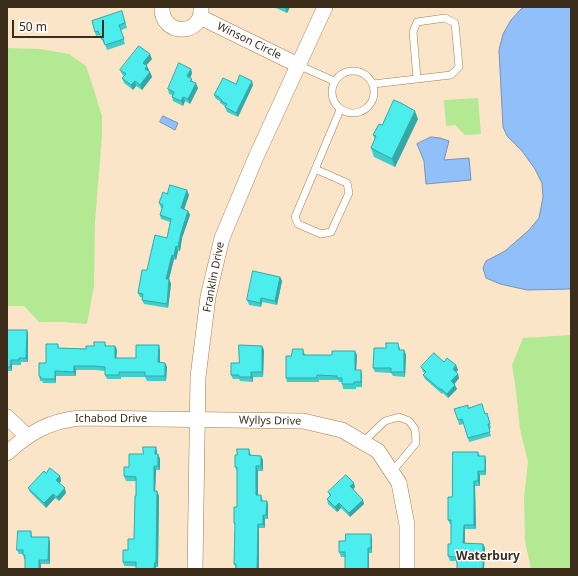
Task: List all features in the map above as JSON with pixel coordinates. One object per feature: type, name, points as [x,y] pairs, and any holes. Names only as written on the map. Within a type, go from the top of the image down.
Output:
[{"type":"street","name":"Winson Circle","points":[[162,7],[164,19],[173,28],[179,30],[192,27],[200,12],[298,64]]},
{"type":"street","name":"Franklin Drive","points":[[195,569],[198,377],[208,297],[222,238],[239,195],[325,7]]},
{"type":"street","points":[[7,417],[27,436]]},
{"type":"street","name":"Ichabod Drive","points":[[7,453],[27,436],[53,423],[71,419],[88,418],[198,421]]},
{"type":"street","name":"Wyllys Drive","points":[[198,421],[303,421],[342,430],[378,451],[399,484],[407,525],[407,569]]},
{"type":"lane","points":[[373,84],[451,75],[459,67],[455,23],[445,18],[418,22],[413,32],[418,78]]},
{"type":"lane","points":[[298,64],[334,81]]},
{"type":"lane","points":[[354,71],[366,75],[373,84],[374,98],[366,109],[353,114],[340,110],[335,105],[331,93],[334,81],[343,73],[354,71]]},
{"type":"lane","points":[[315,169],[347,183],[349,193],[330,232],[321,234],[298,224],[295,217],[315,169],[340,110]]},
{"type":"lane","points":[[363,442],[385,421],[399,417],[410,421],[415,429],[416,443],[392,472]]},
{"type":"green space","points":[[7,48],[40,49],[69,54],[86,66],[102,116],[102,136],[95,222],[94,286],[87,324],[39,322],[24,306],[7,306]]},
{"type":"green space","points":[[478,98],[481,134],[465,135],[455,125],[446,126],[444,100]]},
{"type":"green space","points":[[571,335],[571,569],[531,569],[525,541],[524,497],[528,462],[520,429],[512,365],[523,338]]},
{"type":"water","points":[[525,7],[571,7],[571,289],[527,290],[500,284],[486,278],[483,268],[486,261],[505,251],[529,230],[539,218],[543,197],[542,183],[535,169],[522,151],[507,136],[503,127],[499,50],[503,34],[511,20],[521,9]]},
{"type":"water","points":[[163,116],[178,123],[175,130],[160,122]]},
{"type":"water","points":[[431,137],[449,141],[444,160],[469,158],[471,180],[426,184],[424,161],[417,144]]},
{"type":"building","points":[[122,11],[125,23],[119,25],[124,39],[105,45],[98,31],[95,32],[92,21]]},
{"type":"building","points":[[139,46],[150,54],[143,63],[147,66],[145,69],[150,72],[140,85],[135,81],[131,85],[122,78],[126,74],[120,70]]},
{"type":"building","points":[[179,63],[191,69],[187,76],[192,79],[190,81],[196,83],[188,99],[183,97],[181,101],[172,97],[174,92],[168,89]]},
{"type":"building","points":[[240,75],[252,81],[236,113],[225,107],[227,104],[221,101],[222,100],[219,97],[214,95],[223,78],[236,84]]},
{"type":"building","points":[[394,100],[415,111],[392,159],[371,148],[376,136],[373,135],[379,124],[382,125]]},
{"type":"building","points":[[170,185],[187,190],[181,208],[188,211],[178,247],[176,246],[174,256],[172,255],[166,279],[169,279],[167,304],[142,300],[143,294],[138,293],[142,270],[147,270],[155,235],[167,238],[171,219],[160,215],[163,205],[159,203],[163,192],[167,194]]},
{"type":"building","points":[[253,271],[280,277],[275,301],[261,298],[260,303],[247,300]]},
{"type":"building","points":[[7,330],[27,330],[26,358],[11,360],[10,367],[7,367]]},
{"type":"building","points":[[94,342],[105,342],[105,346],[115,346],[115,358],[136,358],[136,345],[159,345],[158,362],[165,363],[165,376],[145,376],[145,372],[119,372],[119,375],[105,375],[105,367],[74,366],[74,372],[55,371],[55,379],[41,379],[39,376],[39,363],[46,363],[46,344],[58,344],[58,348],[86,349],[86,346],[94,346]]},
{"type":"building","points":[[386,343],[398,343],[399,350],[404,350],[404,372],[391,372],[391,368],[373,368],[374,348],[386,348]]},
{"type":"building","points":[[239,345],[262,346],[262,372],[251,372],[251,377],[231,375],[231,363],[239,363]]},
{"type":"building","points":[[293,349],[303,349],[303,355],[332,355],[332,351],[355,351],[355,370],[361,370],[361,382],[354,382],[354,384],[342,384],[342,378],[337,378],[337,376],[317,375],[317,378],[286,378],[286,356],[291,356]]},
{"type":"building","points":[[434,353],[444,362],[447,358],[456,365],[453,369],[458,374],[451,381],[455,385],[447,394],[423,375],[426,372],[421,367]]},
{"type":"building","points":[[482,404],[485,414],[487,413],[490,424],[488,424],[490,432],[468,438],[462,419],[458,420],[454,409],[468,405],[468,408]]},
{"type":"building","points":[[143,447],[156,447],[155,454],[158,454],[158,466],[154,466],[154,491],[157,491],[156,563],[155,562],[154,569],[136,569],[136,562],[123,562],[123,550],[128,550],[128,539],[134,539],[136,496],[136,477],[124,476],[124,467],[129,467],[129,454],[143,454]]},
{"type":"building","points":[[237,449],[249,449],[249,455],[261,456],[261,466],[256,466],[256,495],[261,495],[261,501],[267,501],[266,515],[263,515],[263,524],[258,524],[257,569],[236,569],[236,564],[234,564],[234,507],[237,507],[237,467],[235,467],[235,455],[237,455]]},
{"type":"building","points":[[453,452],[478,452],[478,456],[485,456],[485,471],[478,471],[478,481],[474,481],[474,525],[464,525],[463,543],[483,544],[483,568],[481,569],[457,569],[456,557],[448,556],[448,544],[451,544],[451,520],[448,520],[448,497],[452,497]]},
{"type":"building","points":[[50,468],[60,476],[56,480],[65,488],[57,497],[53,494],[44,503],[28,488],[44,471],[46,473]]},
{"type":"building","points":[[346,475],[354,483],[350,486],[363,500],[349,513],[339,503],[335,507],[327,499],[331,495],[328,492]]},
{"type":"building","points":[[18,531],[31,531],[31,537],[49,537],[48,560],[39,560],[39,569],[25,569],[25,555],[23,555],[23,550],[17,550]]},
{"type":"building","points":[[346,534],[371,534],[371,548],[368,548],[368,569],[345,569],[345,552],[339,552],[339,541],[345,541]]},
{"type":"district","name":"Waterbury","points":[[488,557]]}]
